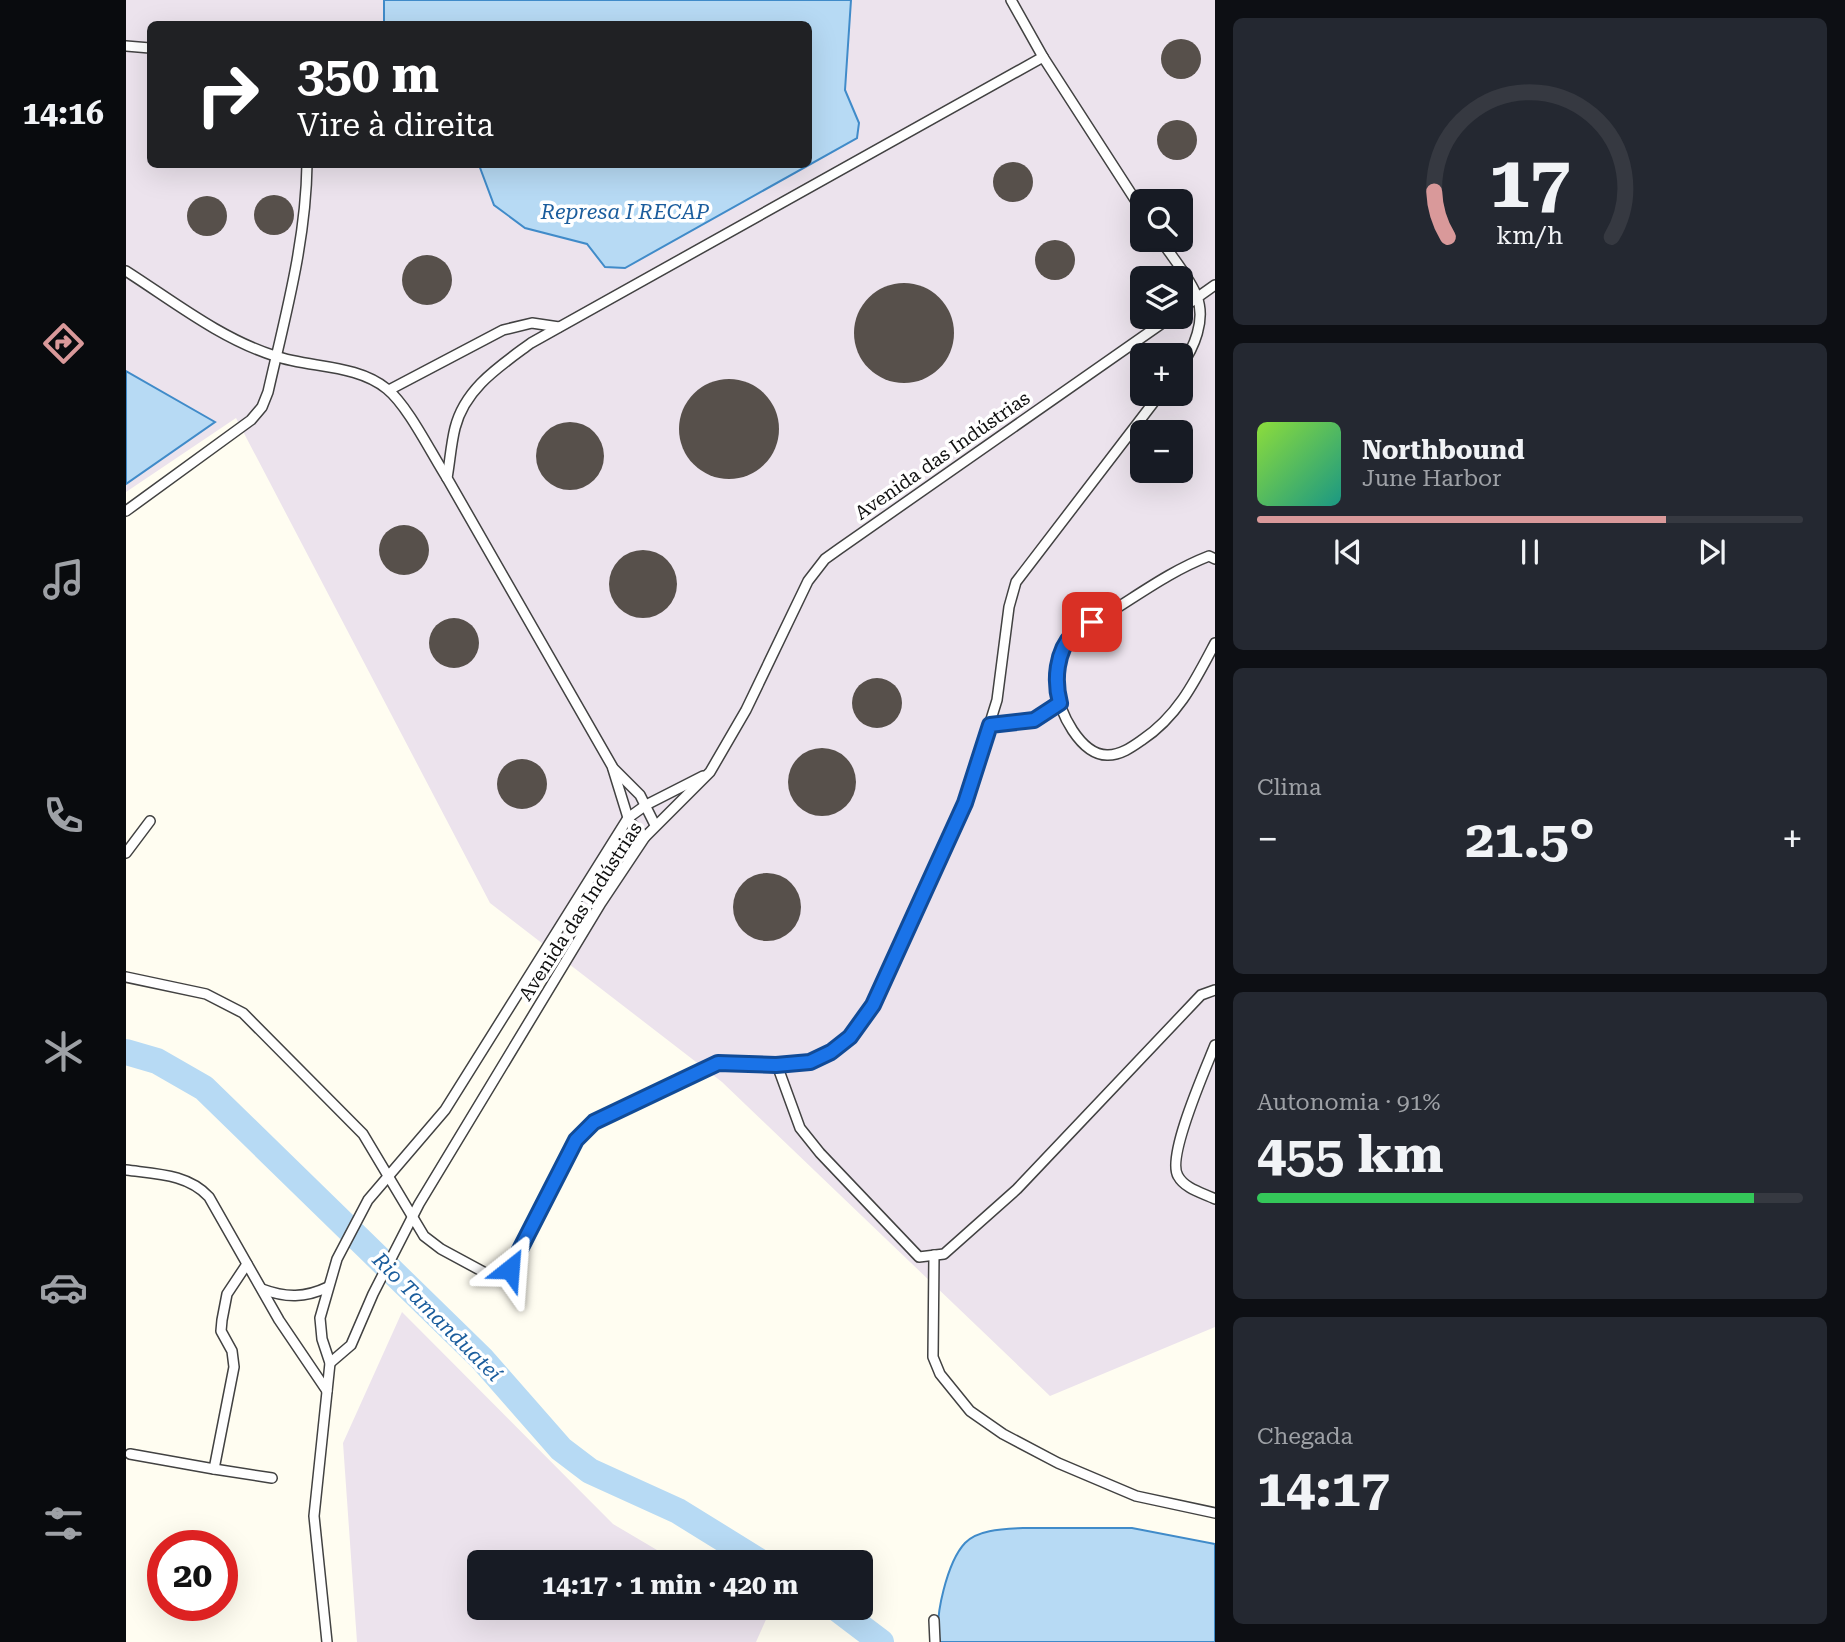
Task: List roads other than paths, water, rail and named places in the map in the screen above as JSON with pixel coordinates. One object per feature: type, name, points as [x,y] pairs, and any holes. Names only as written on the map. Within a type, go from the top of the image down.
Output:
[{"type":"lane","points":[[1011,0],[1043,57],[1130,192]]},
{"type":"lane","points":[[126,46],[147,48]]},
{"type":"lane","points":[[447,478],[455,426],[468,399],[486,376],[531,342],[1043,57]]},
{"type":"lane","points":[[126,511],[251,420],[262,407],[292,290],[306,206],[307,168]]},
{"type":"lane","points":[[1169,252],[1198,298],[1198,331],[1193,348]]},
{"type":"lane","points":[[126,271],[238,342],[276,357],[363,375],[389,390],[447,478],[612,766],[628,818],[645,837]]},
{"type":"lane","points":[[1193,301],[1215,285]]},
{"type":"lane","points":[[389,390],[503,330],[533,323],[559,327]]},
{"type":"lane","name":"Avenida das Indústrias","points":[[330,1363],[351,1345],[411,1218],[601,903],[645,837],[710,772],[746,710],[808,581],[825,559],[1154,329]]},
{"type":"lane","points":[[126,977],[206,994],[243,1013],[363,1134],[424,1236],[441,1249],[491,1276],[504,1275],[510,1269],[547,1201],[576,1140],[594,1122],[718,1063],[776,1065],[810,1062],[831,1052],[850,1037],[873,1005],[965,803],[997,700],[1009,607],[1016,582],[1151,406]]},
{"type":"lane","points":[[1215,559],[1209,556],[1180,567],[1073,633],[1062,653],[1056,686],[1060,703],[1085,747],[1106,755],[1127,751],[1169,720],[1192,688],[1215,643]]},
{"type":"lane","points":[[990,725],[1034,720],[1060,703]]},
{"type":"lane","points":[[612,766],[637,791],[655,825]]},
{"type":"lane","points":[[628,818],[646,805],[710,772]]},
{"type":"lane","name":"Avenida das Indústrias","points":[[327,1642],[313,1516],[330,1363],[321,1339],[320,1318],[337,1259],[368,1200],[388,1173],[445,1110],[628,818]]},
{"type":"lane","points":[[126,853],[150,821]]},
{"type":"lane","points":[[776,1065],[800,1128],[820,1153],[919,1257],[944,1254],[1017,1189],[1201,995],[1215,990]]},
{"type":"lane","points":[[1215,1045],[1211,1066],[1178,1145],[1175,1165],[1177,1176],[1188,1186],[1215,1199]]},
{"type":"lane","points":[[126,1170],[192,1182],[209,1197],[279,1320],[327,1391]]},
{"type":"lane","points":[[934,1255],[933,1357],[940,1374],[970,1411],[1003,1434],[1059,1463],[1125,1491],[1215,1513]]},
{"type":"lane","points":[[215,1469],[233,1367],[232,1351],[221,1331],[222,1320],[227,1294],[247,1264]]},
{"type":"lane","points":[[262,1289],[281,1296],[293,1296],[312,1294],[328,1287]]},
{"type":"lane","points":[[130,1454],[272,1478]]},
{"type":"lane","points":[[934,1620],[935,1642]]},
{"type":"water","name":"Represa I RECAP","points":[[384,0],[851,0],[845,90],[859,123],[857,138],[812,163],[812,21],[384,21]]},
{"type":"water","name":"Represa I RECAP","points":[[480,168],[803,168],[625,268],[605,267],[587,244],[525,228],[494,205]]},
{"type":"water","points":[[126,371],[215,422],[126,484]]},
{"type":"water","points":[[1023,1528],[1132,1528],[1215,1544],[1215,1642],[940,1642],[940,1605],[959,1551],[977,1535]]},
{"type":"waterway","name":"Rio Tamanduateí","points":[[126,1052],[157,1061],[204,1088],[482,1359],[561,1449],[590,1471],[678,1511],[741,1550]]},
{"type":"waterway","name":"Rio Tamanduateí","points":[[852,1620],[881,1642]]}]
